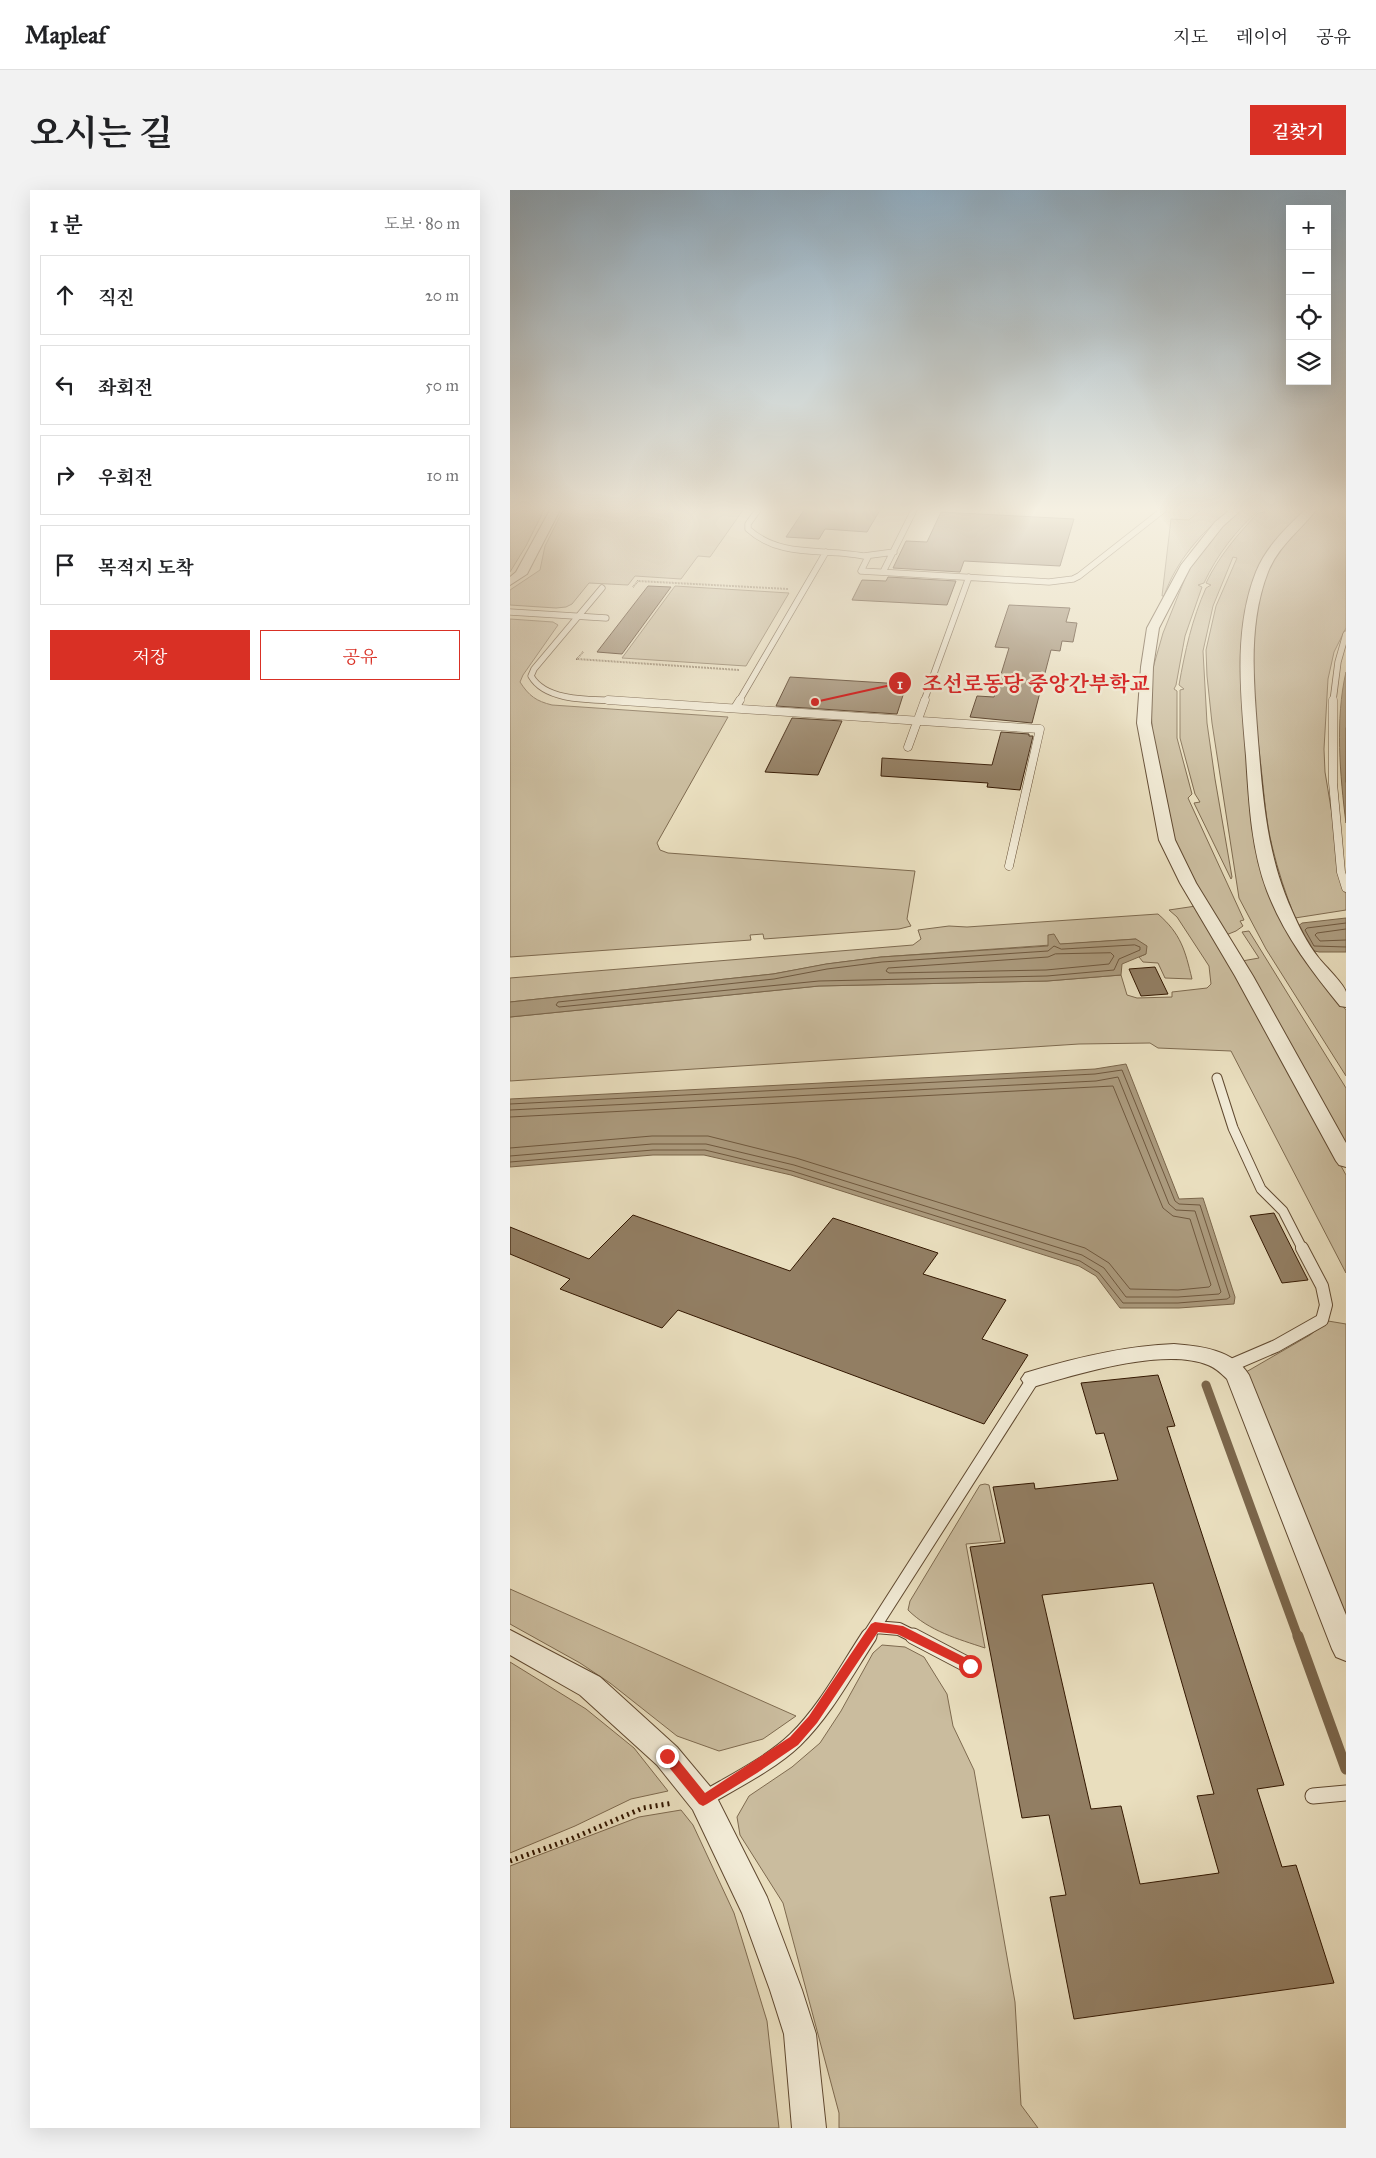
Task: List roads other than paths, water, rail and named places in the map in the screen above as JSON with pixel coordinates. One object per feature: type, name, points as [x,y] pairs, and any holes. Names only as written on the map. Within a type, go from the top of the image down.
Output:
[{"type":"street","points":[[1167,600],[1153,628],[1147,667],[1144,723],[1168,840],[1188,883],[1244,976],[1346,1161]]},
{"type":"street","points":[[1254,600],[1247,650],[1256,801],[1263,852],[1274,889],[1286,917],[1307,954],[1346,1002]]},
{"type":"street","points":[[1034,1379],[1079,1364],[1141,1354],[1188,1352],[1216,1359],[1238,1374],[1346,1649]]},
{"type":"street","points":[[510,1642],[590,1686],[667,1756],[703,1800],[756,1908],[786,1990],[800,2034],[809,2128]]},
{"type":"lane","points":[[591,600],[534,669],[531,676],[534,682],[541,688],[560,696],[576,698],[1040,729],[1009,866]]},
{"type":"lane","points":[[735,708],[798,600]]},
{"type":"lane","points":[[908,747],[961,600]]},
{"type":"lane","points":[[510,612],[606,618]]},
{"type":"lane","points":[[1346,634],[1334,679],[1331,751],[1341,872],[1346,888]]},
{"type":"lane","points":[[1216,1078],[1233,1128],[1261,1189],[1283,1211],[1322,1286],[1326,1306],[1322,1320],[1274,1348],[1227,1367]]},
{"type":"lane","points":[[703,1800],[753,1770],[794,1741],[813,1720],[1034,1379]]},
{"type":"lane","points":[[875,1627],[899,1629],[970,1666]]},
{"type":"lane","points":[[1313,1796],[1345,1793]]},
{"type":"water","points":[[1346,672],[1346,823],[1340,767],[1340,728]]},
{"type":"water","points":[[1346,918],[1346,952],[1310,950],[1297,927],[1302,923]]},
{"type":"water","points":[[1054,934],[1060,944],[1136,939],[1147,946],[1146,954],[1122,964],[1121,975],[1047,981],[819,986],[510,1017],[510,1002],[773,974],[826,964],[881,957],[1048,946],[1048,935]]},
{"type":"water","points":[[1126,1064],[1179,1199],[1203,1198],[1235,1297],[1234,1304],[1179,1308],[1120,1308],[1096,1276],[1079,1266],[791,1175],[704,1155],[653,1155],[510,1167],[510,1099],[1095,1069]]},
{"type":"waterway","points":[[1206,1385],[1298,1637]]},
{"type":"waterway","points":[[1298,1636],[1346,1769]]},
{"type":"place","name":"조선로동당 중앙간부학교","points":[[815,702]]}]
